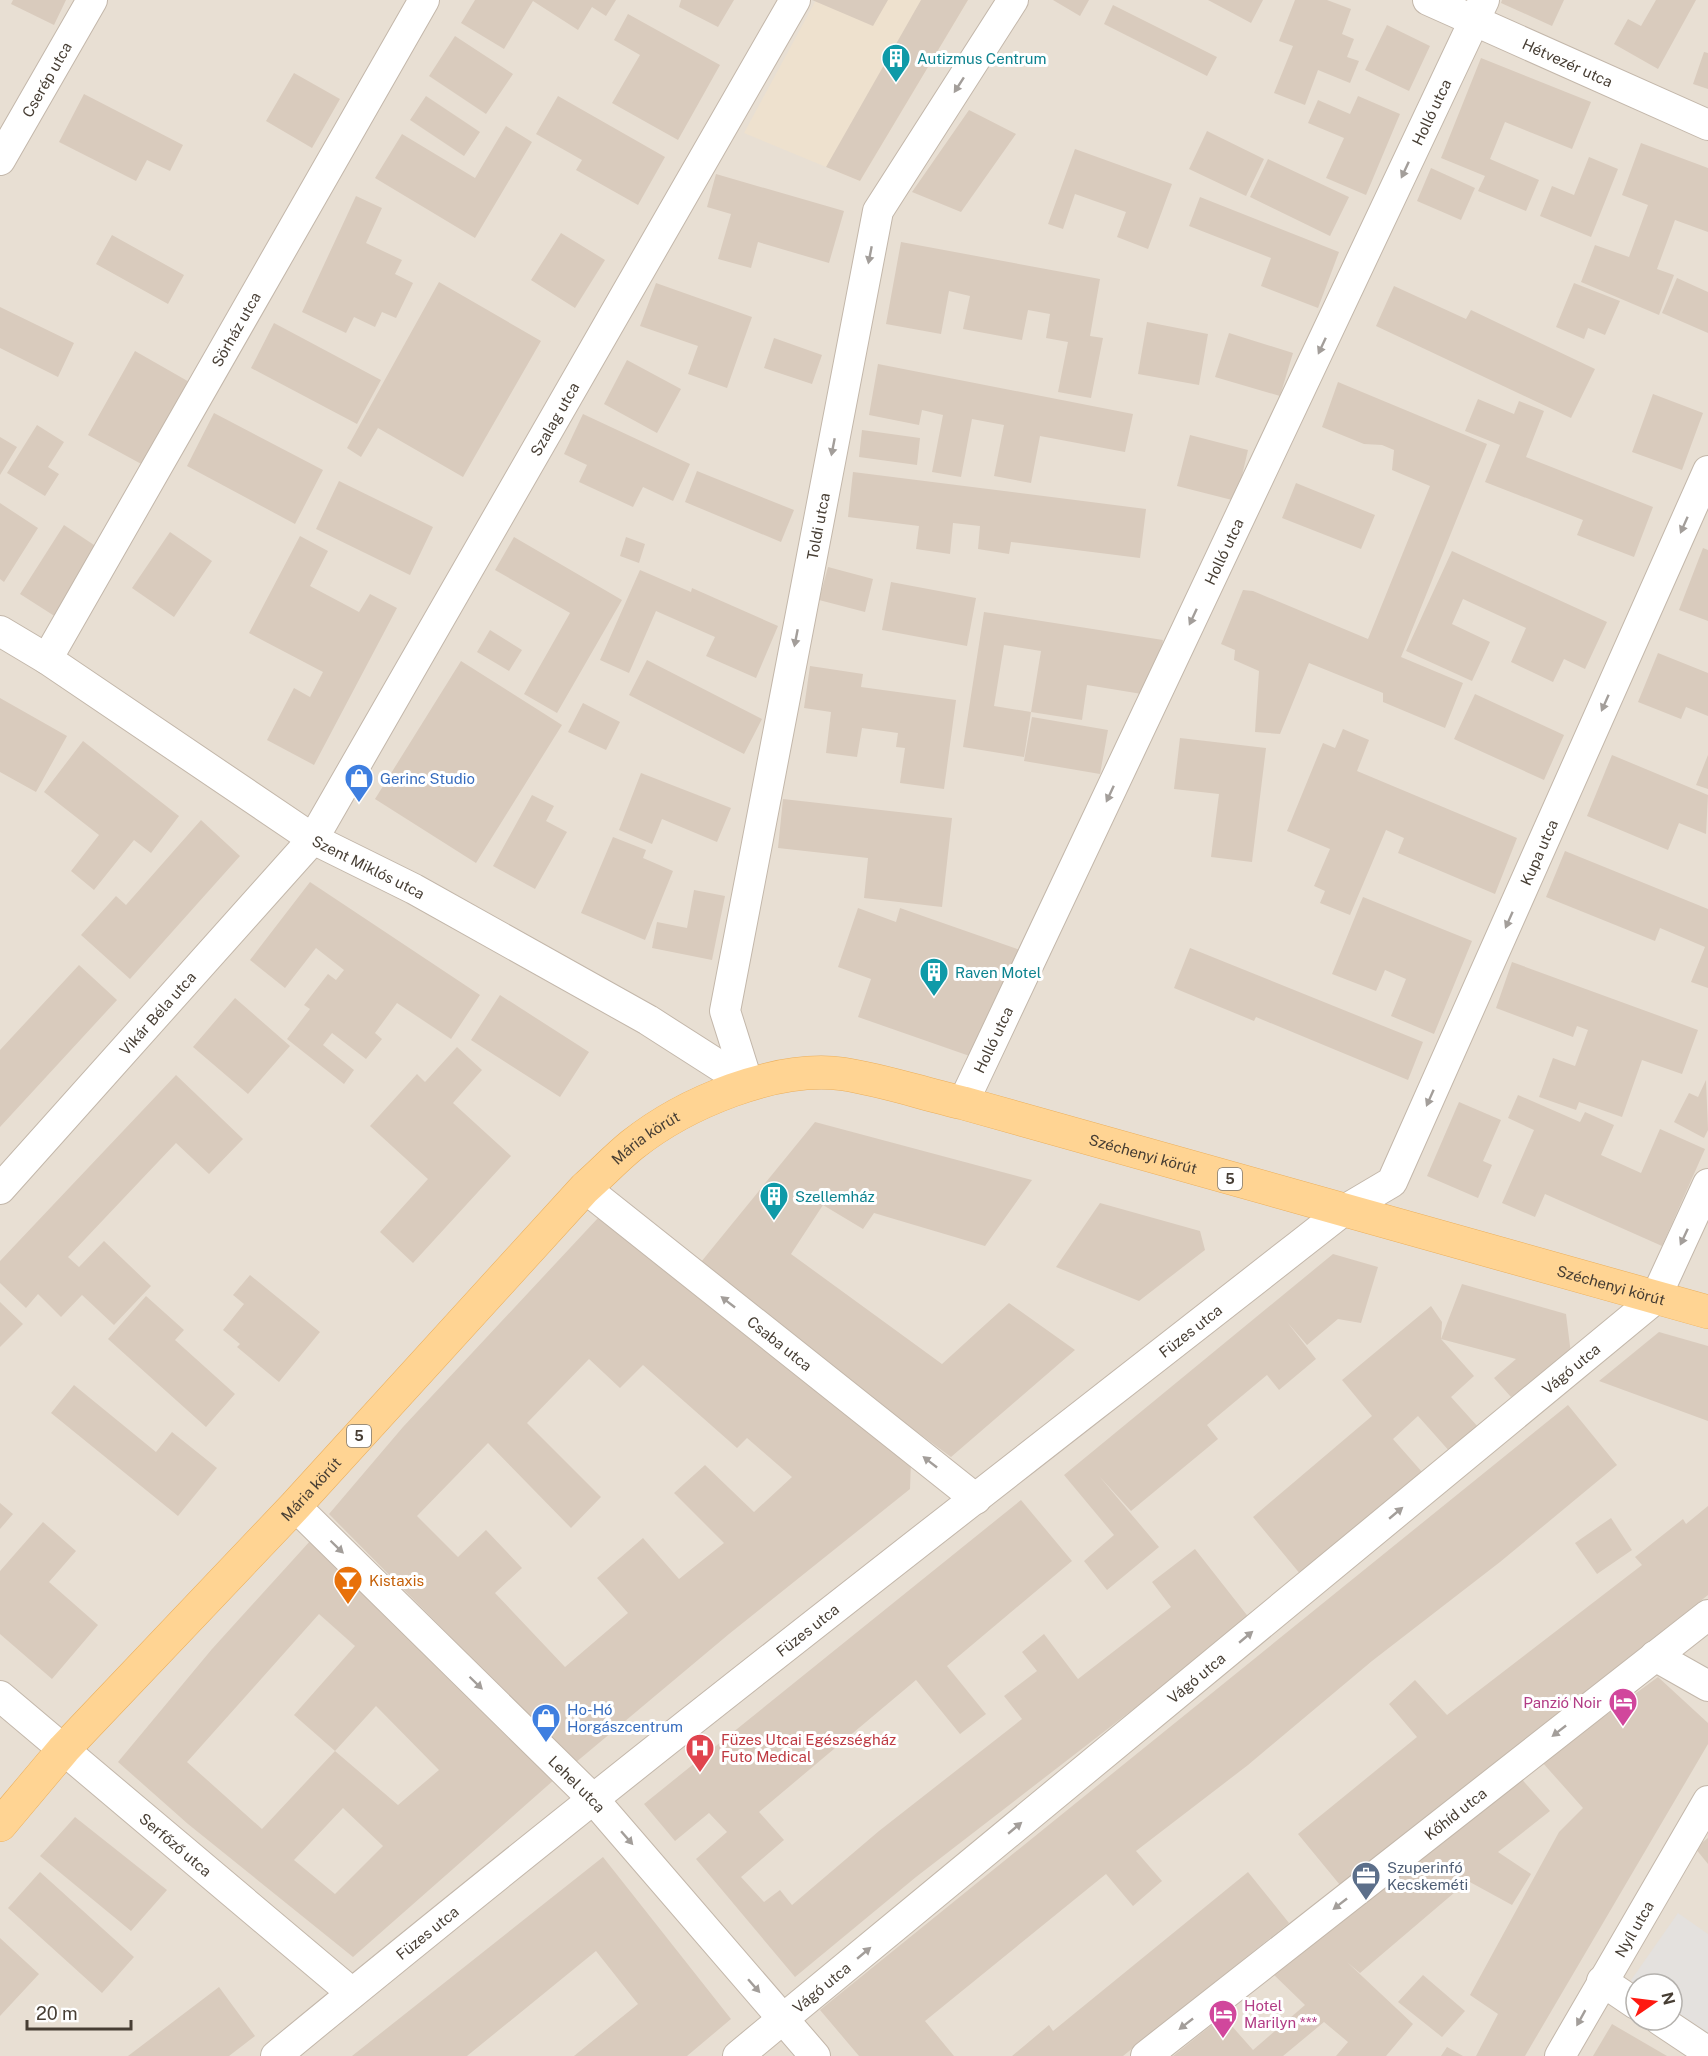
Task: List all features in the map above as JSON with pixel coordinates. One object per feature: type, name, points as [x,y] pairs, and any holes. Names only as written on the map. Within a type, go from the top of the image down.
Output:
[{"type":"main road","name":"Széchenyi körút","points":[[748,1084],[793,1075],[843,1074],[963,1103],[1708,1312]]},
{"type":"main road","name":"Mária körút","points":[[0,1825],[64,1749],[295,1506],[585,1188],[633,1144],[684,1113],[748,1084]]},
{"type":"street","name":"Cserép utca","points":[[0,160],[92,0]]},
{"type":"street","name":"Sörház utca","points":[[47,659],[424,0]]},
{"type":"street","name":"Szalag utca","points":[[313,839],[795,0]]},
{"type":"street","name":"Toldi utca","points":[[748,1084],[725,1011],[878,211],[1013,0]]},
{"type":"street","name":"Hétvezér utca","points":[[1428,0],[1480,11],[1708,125]]},
{"type":"street","name":"Holló utca","points":[[963,1103],[1480,11]]},
{"type":"street","name":"Kupa utca","points":[[1343,1211],[1392,1182],[1708,471]]},
{"type":"street","name":"Szent Miklós utca","points":[[0,631],[47,659],[313,839],[414,889],[648,1020],[748,1084]]},
{"type":"street","name":"Vikár Béla utca","points":[[0,1189],[313,839]]},
{"type":"street","points":[[1655,1299],[1708,1184]]},
{"type":"street","name":"Csaba utca","points":[[585,1188],[976,1499]]},
{"type":"street","name":"Füzes utca","points":[[276,2056],[594,1800],[1343,1211]]},
{"type":"street","name":"Vágó utca","points":[[738,2056],[1655,1299]]},
{"type":"street","name":"Lehel utca","points":[[295,1506],[594,1800],[814,2056]]},
{"type":"street","name":"Kőhíd utca","points":[[1146,2056],[1708,1614]]},
{"type":"street","points":[[1655,1656],[1708,1686]]},
{"type":"street","name":"Serfőző utca","points":[[0,1696],[352,1993]]},
{"type":"street","name":"Nyíl utca","points":[[1560,2056],[1708,1801]]},
{"type":"street","points":[[1602,1981],[1624,1996]]},
{"type":"street","points":[[1678,2032],[1708,2052]]},
{"type":"shaded area","points":[[0,0],[1708,0],[1708,2056],[0,2056]]},
{"type":"shaded area","points":[[816,0],[968,0],[860,181],[744,133]]},
{"type":"shaded area","points":[[1678,1913],[1708,1934],[1708,2038],[1684,2021],[1684,1972],[1637,1972]]},
{"type":"building","points":[[13,0],[66,0],[54,25],[11,4]]},
{"type":"building","points":[[475,0],[616,0],[606,16],[592,7],[578,30],[533,1],[504,49],[461,23]]},
{"type":"building","points":[[681,0],[734,0],[718,27],[679,7]]},
{"type":"building","points":[[812,0],[888,0],[873,26]]},
{"type":"building","name":"Autizmus Centrum","points":[[921,0],[968,0],[860,181],[826,167]]},
{"type":"building","points":[[1053,0],[1089,0],[1080,16]]},
{"type":"building","points":[[1208,0],[1263,0],[1251,23]]},
{"type":"building","points":[[1295,0],[1327,0],[1351,9],[1342,34],[1354,39],[1347,57],[1359,61],[1350,83],[1318,70],[1305,105],[1274,93],[1293,46],[1279,41]]},
{"type":"building","points":[[1502,0],[1564,0],[1552,26],[1501,3]]},
{"type":"building","points":[[1656,0],[1696,0],[1658,69],[1614,44],[1628,19],[1641,26]]},
{"type":"building","points":[[1113,5],[1217,57],[1207,76],[1104,24]]},
{"type":"building","points":[[628,14],[720,65],[678,140],[612,103],[640,55],[614,40]]},
{"type":"building","points":[[1387,25],[1430,46],[1409,91],[1365,70]]},
{"type":"building","points":[[455,36],[513,74],[486,114],[429,76]]},
{"type":"building","points":[[1704,52],[1708,53],[1708,89],[1693,84]]},
{"type":"building","points":[[1481,58],[1591,102],[1572,149],[1505,122],[1490,159],[1539,180],[1526,211],[1478,191],[1485,176],[1441,158]]},
{"type":"building","points":[[294,73],[340,99],[312,148],[266,121]]},
{"type":"building","points":[[84,94],[183,145],[170,171],[147,160],[136,181],[59,142]]},
{"type":"building","points":[[426,96],[480,132],[464,156],[410,120]]},
{"type":"building","points":[[558,96],[665,157],[638,205],[576,170],[582,160],[536,134]]},
{"type":"building","points":[[1358,96],[1400,114],[1366,195],[1326,178],[1344,138],[1308,123],[1318,100],[1350,114]]},
{"type":"building","points":[[969,110],[1016,134],[961,212],[912,192]]},
{"type":"building","points":[[506,126],[532,142],[475,238],[375,178],[402,134],[475,178]]},
{"type":"building","points":[[1207,131],[1264,159],[1246,196],[1189,169]]},
{"type":"building","points":[[1641,143],[1708,168],[1708,232],[1675,220],[1657,269],[1674,275],[1659,315],[1581,282],[1595,245],[1629,257],[1648,205],[1622,195]]},
{"type":"building","points":[[1075,149],[1172,184],[1148,249],[1117,237],[1126,212],[1075,194],[1063,229],[1048,224]]},
{"type":"building","points":[[1589,157],[1618,169],[1591,237],[1540,216],[1552,186],[1574,195]]},
{"type":"building","points":[[1268,159],[1349,197],[1330,236],[1250,197]]},
{"type":"building","points":[[1431,168],[1475,188],[1461,220],[1417,201]]},
{"type":"building","points":[[716,174],[844,211],[829,263],[758,242],[751,268],[718,259],[731,214],[707,207]]},
{"type":"building","points":[[356,196],[382,208],[366,243],[402,260],[395,274],[413,283],[396,318],[382,312],[375,327],[354,317],[346,333],[302,312]]},
{"type":"building","points":[[1200,197],[1339,252],[1318,308],[1261,286],[1271,258],[1189,226]]},
{"type":"building","points":[[561,233],[605,260],[575,308],[531,280]]},
{"type":"building","points":[[112,235],[184,275],[168,304],[96,264]]},
{"type":"building","points":[[901,242],[1100,279],[1090,336],[1103,338],[1091,398],[1058,392],[1068,342],[1046,338],[1050,314],[1028,310],[1022,340],[963,329],[970,296],[949,291],[941,334],[886,324]]},
{"type":"building","points":[[1677,278],[1708,292],[1708,333],[1662,313]]},
{"type":"building","points":[[439,282],[541,341],[463,477],[378,428],[361,457],[347,448]]},
{"type":"building","points":[[656,283],[752,317],[727,388],[688,374],[698,346],[640,326]]},
{"type":"building","points":[[1574,283],[1620,301],[1605,335],[1588,328],[1584,339],[1556,327]]},
{"type":"building","points":[[1394,286],[1466,319],[1471,310],[1595,369],[1571,418],[1376,326]]},
{"type":"building","points":[[0,307],[74,343],[58,377],[0,348]]},
{"type":"building","points":[[1147,322],[1208,334],[1199,385],[1138,374]]},
{"type":"building","points":[[274,323],[381,380],[357,424],[251,368]]},
{"type":"building","points":[[1229,333],[1293,353],[1280,396],[1215,377]]},
{"type":"building","points":[[774,338],[822,355],[812,384],[764,368]]},
{"type":"building","points":[[135,351],[191,383],[145,466],[88,435]]},
{"type":"building","points":[[627,360],[681,389],[657,433],[604,404]]},
{"type":"building","points":[[878,364],[1133,414],[1125,452],[1040,436],[1031,483],[994,476],[1004,425],[972,419],[961,477],[932,472],[943,415],[922,410],[919,425],[869,415]]},
{"type":"building","points":[[1338,382],[1487,444],[1401,657],[1463,683],[1445,728],[1383,702],[1383,693],[1309,663],[1280,734],[1255,732],[1259,671],[1234,660],[1235,650],[1221,644],[1243,590],[1253,591],[1368,639],[1430,486],[1392,470],[1394,450],[1382,445],[1364,444],[1322,427]]},
{"type":"building","points":[[1653,394],[1703,413],[1682,470],[1632,452]]},
{"type":"building","points":[[1478,399],[1514,414],[1519,401],[1544,411],[1526,457],[1653,507],[1634,557],[1577,535],[1583,520],[1485,482],[1500,445],[1465,431]]},
{"type":"building","points":[[214,413],[323,470],[295,524],[187,466]]},
{"type":"building","points":[[583,414],[690,464],[673,501],[643,487],[633,507],[579,482],[587,465],[564,454]]},
{"type":"building","points":[[37,425],[64,442],[48,467],[59,474],[45,496],[7,473]]},
{"type":"building","points":[[862,430],[920,438],[917,465],[859,457]]},
{"type":"building","points":[[1190,435],[1248,450],[1236,501],[1177,486]]},
{"type":"building","points":[[0,437],[17,447],[0,475]]},
{"type":"building","points":[[697,471],[794,510],[781,542],[685,502]]},
{"type":"building","points":[[853,472],[1146,509],[1140,558],[1011,542],[1009,554],[978,549],[980,526],[953,523],[950,554],[916,549],[919,526],[848,517]]},
{"type":"building","points":[[339,481],[433,527],[410,575],[316,529]]},
{"type":"building","points":[[1296,483],[1375,515],[1361,549],[1282,518]]},
{"type":"building","points":[[0,503],[38,528],[4,582],[0,579]]},
{"type":"building","points":[[64,525],[100,549],[56,617],[20,594]]},
{"type":"building","points":[[170,532],[212,561],[174,617],[132,588]]},
{"type":"building","points":[[300,536],[328,551],[310,586],[359,612],[370,594],[397,608],[314,765],[267,740],[294,688],[310,697],[323,672],[249,633]]},
{"type":"building","points":[[514,537],[622,600],[557,713],[524,694],[570,613],[495,570]]},
{"type":"building","points":[[626,537],[645,544],[639,563],[620,556]]},
{"type":"building","points":[[1703,548],[1708,550],[1708,621],[1679,610]]},
{"type":"building","points":[[1452,551],[1607,622],[1585,669],[1564,659],[1553,682],[1511,662],[1526,628],[1463,599],[1452,624],[1490,642],[1472,681],[1406,651]]},
{"type":"building","points":[[828,567],[873,579],[865,612],[819,600]]},
{"type":"building","points":[[640,570],[691,592],[692,588],[778,626],[756,678],[706,656],[715,637],[656,611],[629,673],[600,660]]},
{"type":"building","points":[[891,582],[976,598],[967,646],[882,630]]},
{"type":"building","points":[[984,612],[1163,640],[1154,696],[1087,685],[1082,720],[1031,712],[1024,757],[963,747]],"holes":[[[1004,645],[1041,651],[1031,712],[994,706]]]},
{"type":"building","points":[[490,630],[522,650],[509,671],[477,652]]},
{"type":"building","points":[[1658,653],[1708,673],[1708,716],[1686,707],[1681,719],[1638,702]]},
{"type":"building","points":[[647,660],[762,719],[744,754],[629,695]]},
{"type":"building","points":[[461,661],[562,725],[476,863],[375,799]]},
{"type":"building","points":[[810,666],[863,674],[861,687],[956,700],[944,789],[900,783],[905,748],[896,747],[898,733],[862,728],[857,757],[826,753],[831,712],[804,708]]},
{"type":"building","points":[[1475,694],[1564,735],[1544,780],[1454,739]]},
{"type":"building","points":[[0,698],[67,736],[36,792],[0,772]]},
{"type":"building","points":[[583,703],[620,722],[606,750],[568,732]]},
{"type":"building","points":[[1032,717],[1108,730],[1100,774],[1024,761]]},
{"type":"building","points":[[1343,729],[1369,740],[1357,771],[1517,838],[1495,894],[1398,853],[1404,838],[1386,830],[1350,915],[1320,903],[1325,891],[1314,886],[1330,849],[1287,831],[1323,743],[1335,748]]},
{"type":"building","points":[[1180,738],[1266,748],[1252,862],[1211,857],[1219,794],[1174,789]]},
{"type":"building","points":[[83,741],[179,816],[151,853],[134,840],[94,890],[71,871],[99,835],[44,792]]},
{"type":"building","points":[[1612,755],[1708,795],[1706,834],[1679,823],[1668,850],[1587,816]]},
{"type":"building","points":[[1708,755],[1708,789],[1696,785]]},
{"type":"building","points":[[641,773],[731,808],[717,842],[662,819],[652,844],[619,830]]},
{"type":"building","points":[[532,795],[554,806],[546,821],[567,832],[535,889],[493,866]]},
{"type":"building","points":[[783,799],[952,818],[942,907],[864,898],[868,858],[778,848]]},
{"type":"building","points":[[201,820],[240,856],[130,979],[81,935],[116,896],[126,905]]},
{"type":"building","points":[[613,837],[646,850],[643,858],[673,871],[645,940],[581,913]]},
{"type":"building","points":[[1565,851],[1708,909],[1708,988],[1691,982],[1705,947],[1660,928],[1655,941],[1546,897]]},
{"type":"building","points":[[310,882],[480,995],[451,1039],[397,1003],[375,1033],[382,1039],[366,1059],[332,1033],[323,1045],[354,1070],[344,1084],[287,1039],[310,1009],[304,1005],[328,974],[336,980],[344,970],[316,948],[285,988],[250,960]]},
{"type":"building","points":[[694,890],[725,896],[712,960],[652,948],[657,922],[687,928]]},
{"type":"building","points":[[1363,897],[1472,941],[1434,1034],[1391,1016],[1406,979],[1385,970],[1376,991],[1332,974]]},
{"type":"building","name":"Raven Motel","points":[[858,908],[896,922],[900,908],[1020,950],[981,1060],[858,1017],[871,979],[838,967]]},
{"type":"building","points":[[1190,948],[1423,1042],[1408,1080],[1256,1017],[1254,1021],[1174,988]]},
{"type":"building","points":[[1512,962],[1698,1030],[1682,1074],[1642,1060],[1622,1117],[1579,1102],[1576,1110],[1539,1097],[1553,1058],[1575,1066],[1588,1030],[1577,1026],[1573,1037],[1496,1008]]},
{"type":"building","points":[[79,965],[117,1000],[0,1127],[0,1050]]},
{"type":"building","points":[[500,995],[589,1052],[560,1097],[471,1040]]},
{"type":"building","points":[[235,998],[290,1046],[248,1094],[193,1047]]},
{"type":"building","points":[[457,1047],[482,1070],[453,1103],[511,1156],[413,1263],[380,1232],[428,1179],[370,1126],[417,1074],[425,1082]]},
{"type":"building","points":[[176,1075],[243,1139],[209,1174],[176,1143],[68,1257],[79,1267],[104,1241],[151,1286],[114,1325],[82,1295],[61,1317],[38,1294],[26,1308],[0,1283],[0,1261]]},
{"type":"building","points":[[1706,1080],[1708,1130],[1704,1138],[1674,1122],[1689,1093],[1698,1097]]},
{"type":"building","points":[[1518,1095],[1580,1122],[1585,1112],[1614,1125],[1601,1155],[1641,1173],[1660,1129],[1705,1149],[1662,1246],[1545,1194],[1535,1217],[1502,1203],[1534,1130],[1508,1118]]},
{"type":"building","points":[[1459,1102],[1501,1120],[1483,1161],[1492,1165],[1478,1198],[1427,1176]]},
{"type":"building","points":[[815,1122],[1032,1180],[985,1246],[874,1213],[863,1229],[823,1205],[791,1254],[942,1364],[1009,1303],[1075,1350],[951,1457],[852,1384],[701,1262]]},
{"type":"building","points":[[1100,1203],[1200,1231],[1205,1250],[1139,1301],[1056,1267]]},
{"type":"building","points":[[598,1218],[805,1383],[911,1461],[910,1489],[729,1634],[575,1763],[329,1514],[403,1427]],"holes":[[[589,1359],[620,1388],[643,1365],[737,1448],[747,1438],[792,1477],[754,1512],[705,1465],[674,1493],[724,1543],[679,1579],[643,1538],[597,1578],[628,1613],[565,1667],[495,1593],[522,1568],[486,1530],[458,1557],[417,1516],[488,1443],[571,1528],[601,1497],[527,1423]]]},
{"type":"building","points":[[1333,1254],[1378,1267],[1361,1323],[1338,1319],[1307,1345],[1287,1322],[1316,1359],[1279,1390],[1267,1375],[1207,1425],[1218,1439],[1131,1511],[1099,1476],[1159,1547],[1107,1590],[1084,1561],[1114,1535],[1064,1475]]},
{"type":"building","points":[[250,1275],[320,1332],[279,1382],[237,1347],[240,1344],[223,1330],[244,1304],[233,1295]]},
{"type":"building","points":[[1462,1284],[1566,1314],[1571,1354],[1511,1397],[1494,1378],[1516,1359],[1441,1339]]},
{"type":"building","points":[[146,1296],[184,1330],[175,1340],[235,1394],[206,1427],[108,1339]]},
{"type":"building","points":[[0,1302],[23,1324],[0,1347]]},
{"type":"building","points":[[1431,1306],[1442,1322],[1441,1339],[1474,1376],[1451,1397],[1479,1428],[1451,1453],[1418,1416],[1393,1439],[1422,1472],[1301,1575],[1253,1517],[1372,1416],[1342,1380]]},
{"type":"building","points":[[1659,1332],[1708,1346],[1708,1421],[1599,1381]]},
{"type":"building","points":[[74,1385],[156,1452],[172,1432],[217,1468],[178,1516],[51,1413]]},
{"type":"building","points":[[1568,1405],[1617,1465],[1500,1562],[1372,1661],[1248,1765],[1136,1851],[1162,1881],[1133,1906],[1106,1874],[925,2021],[954,2056],[859,2056],[820,2010]]},
{"type":"building","points":[[1021,1500],[1072,1561],[947,1666],[986,1714],[960,1734],[916,1680],[759,1812],[784,1840],[741,1877],[764,1902],[780,1890],[792,1905],[879,1831],[1022,1719],[1004,1696],[1037,1671],[1022,1652],[1044,1634],[1078,1679],[1171,1607],[1152,1582],[1195,1549],[1250,1619],[916,1877],[795,1977],[696,1859],[727,1832],[709,1813],[675,1841],[644,1804]]},
{"type":"building","points":[[0,1503],[13,1514],[0,1529]]},
{"type":"building","points":[[1708,1506],[1708,1595],[1340,1885],[1298,1834],[1417,1737],[1389,1704],[1415,1680],[1447,1715],[1642,1565],[1635,1557],[1683,1519],[1686,1524]]},
{"type":"building","points":[[1611,1518],[1632,1550],[1597,1574],[1575,1543]]},
{"type":"building","points":[[43,1522],[76,1551],[49,1582],[98,1625],[52,1679],[0,1634],[0,1571]]},
{"type":"building","points":[[311,1540],[555,1779],[353,1957],[188,1824],[118,1762],[212,1649]],"holes":[[[319,1614],[355,1646],[294,1715],[335,1751],[262,1829],[187,1762]],[[376,1706],[439,1770],[398,1805],[335,1751]],[[343,1808],[383,1846],[335,1894],[294,1860]]]},
{"type":"building","points":[[1658,1677],[1708,1723],[1708,1744],[1525,2056],[1476,2056],[1498,2014],[1470,1995],[1559,1832],[1583,1808],[1542,1762]]},
{"type":"building","points":[[1519,1776],[1550,1811],[1498,1852],[1531,1874],[1512,1905],[1468,1881],[1360,1973],[1347,1962],[1413,2024],[1386,2056],[1336,2056],[1348,2042],[1324,2022],[1283,2056],[1173,2056],[1223,2016],[1253,2050],[1305,2005],[1271,1972]]},
{"type":"building","points":[[75,1817],[167,1890],[131,1931],[40,1856]]},
{"type":"building","points":[[1708,1838],[1708,1864],[1695,1848]]},
{"type":"building","points":[[603,1857],[731,2019],[687,2056],[574,2056],[638,2004],[596,1951],[467,2056],[352,2056]]},
{"type":"building","points":[[40,1872],[134,1957],[102,1993],[8,1908]]},
{"type":"building","points":[[1248,1872],[1289,1923],[1123,2056],[1012,2056],[1049,2025],[1053,2031]]},
{"type":"building","points":[[0,1938],[39,1974],[0,2016]]},
{"type":"building","points":[[1423,1975],[1465,2011],[1442,2037],[1398,2002]]},
{"type":"building","points":[[219,1987],[255,2036],[229,2056],[128,2056]]},
{"type":"building","points":[[1612,2024],[1667,2056],[1593,2056]]},
{"type":"building","points":[[1447,2047],[1463,2056],[1441,2056]]},
{"type":"place","name":"Autizmus Centrum","points":[[896,84]]},
{"type":"place","name":"Gerinc Studio","points":[[359,804]]},
{"type":"place","name":"Raven Motel","points":[[934,998]]},
{"type":"place","name":"Szellemház","points":[[774,1222]]},
{"type":"place","name":"Kistaxis","points":[[348,1606]]},
{"type":"place","name":"Panzió Noir","points":[[1623,1728]]},
{"type":"place","name":"Ho-Hó Horgászcentrum","points":[[546,1744]]},
{"type":"place","name":"Füzes Utcai Egészségház Futo Medical","points":[[700,1774]]},
{"type":"place","name":"Szuperinfó Kecskeméti","points":[[1366,1902]]},
{"type":"place","name":"Hotel Marilyn ***","points":[[1223,2040]]}]
